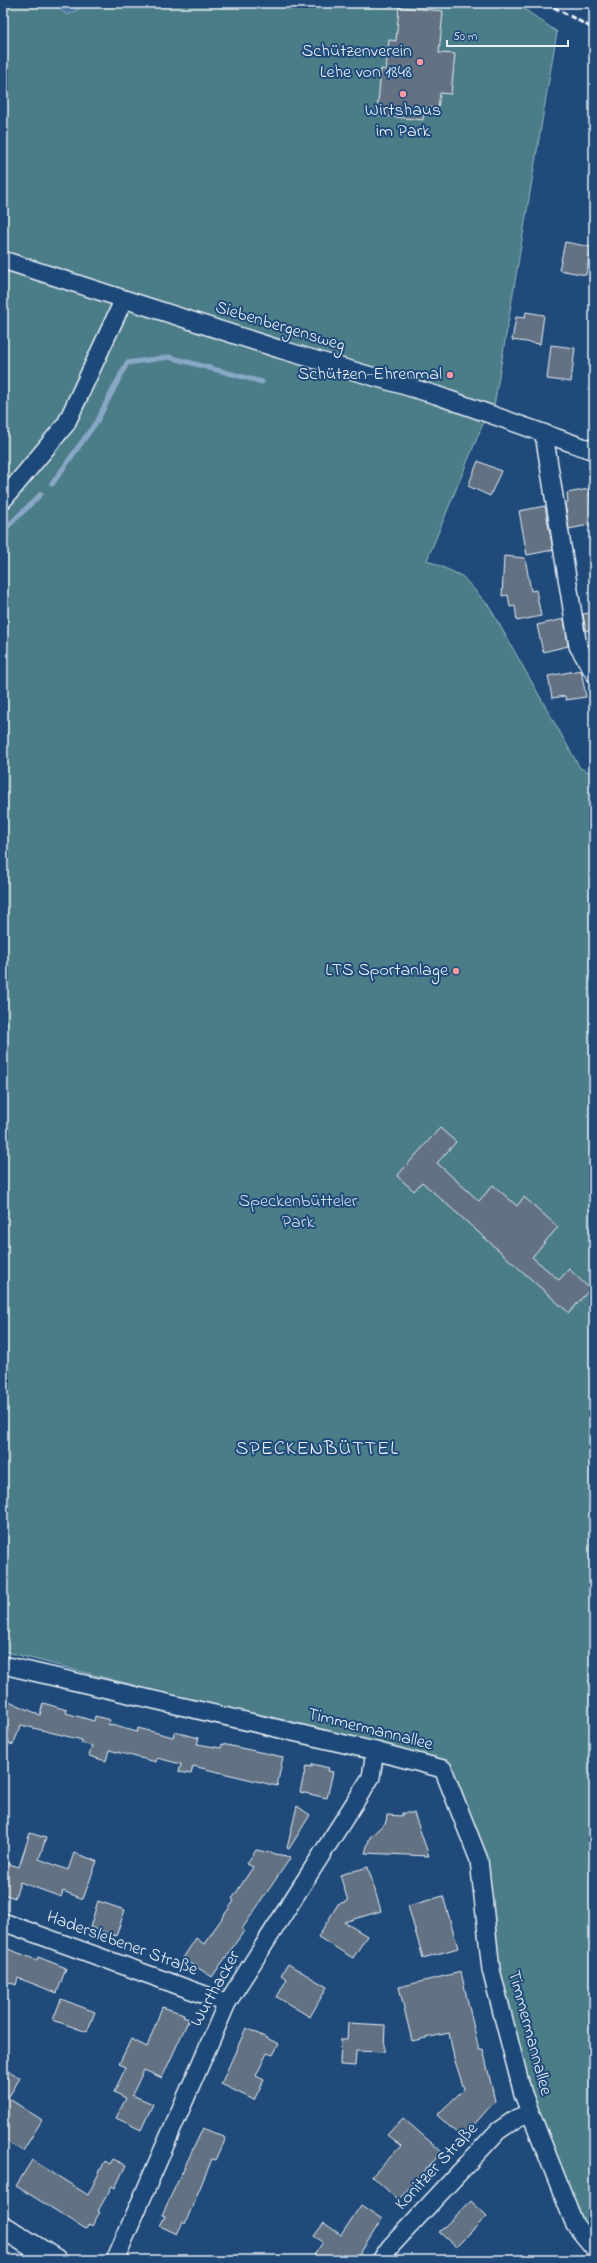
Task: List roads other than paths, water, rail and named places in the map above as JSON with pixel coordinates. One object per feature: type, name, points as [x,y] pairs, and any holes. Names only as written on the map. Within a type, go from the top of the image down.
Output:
[{"type":"street","name":"Siebenbergensweg","points":[[3,260],[124,300],[436,395],[594,451]]},
{"type":"street","points":[[3,500],[66,424],[124,300]]},
{"type":"street","points":[[544,434],[578,646],[594,673]]},
{"type":"street","name":"Timmermannallee","points":[[3,1665],[375,1751],[442,1768],[479,1860],[491,1970],[523,2094],[575,2225],[594,2248]]},
{"type":"street","name":"Wurthacker","points":[[115,2260],[227,2003],[371,1777],[375,1751]]},
{"type":"street","name":"Haderslebener Straße","points":[[3,1922],[227,2003]]},
{"type":"street","name":"Konitzer Straße","points":[[381,2260],[390,2247],[498,2131],[517,2118],[530,2113]]},
{"type":"street","points":[[3,2227],[55,2260]]},
{"type":"water","points":[[51,3],[80,3],[80,8],[68,15]]},
{"type":"waterway","points":[[52,484],[97,421],[127,363],[169,357],[262,382]]},
{"type":"waterway","points":[[3,531],[41,494]]},
{"type":"railway","points":[[546,3],[594,29]]},
{"type":"place","name":"Schützenverein Lehe von 1848","points":[[420,62]]},
{"type":"place","name":"Wirtshaus im Park","points":[[403,94]]},
{"type":"place","name":"Schützen-Ehrenmal","points":[[450,375]]},
{"type":"place","name":"LTS Sportanlage","points":[[456,971]]},
{"type":"district","name":"SPECKENBÜTTEL","points":[[317,1449]]},
{"type":"park label","name":"Speckenbütteler Park","points":[[298,1212]]}]
